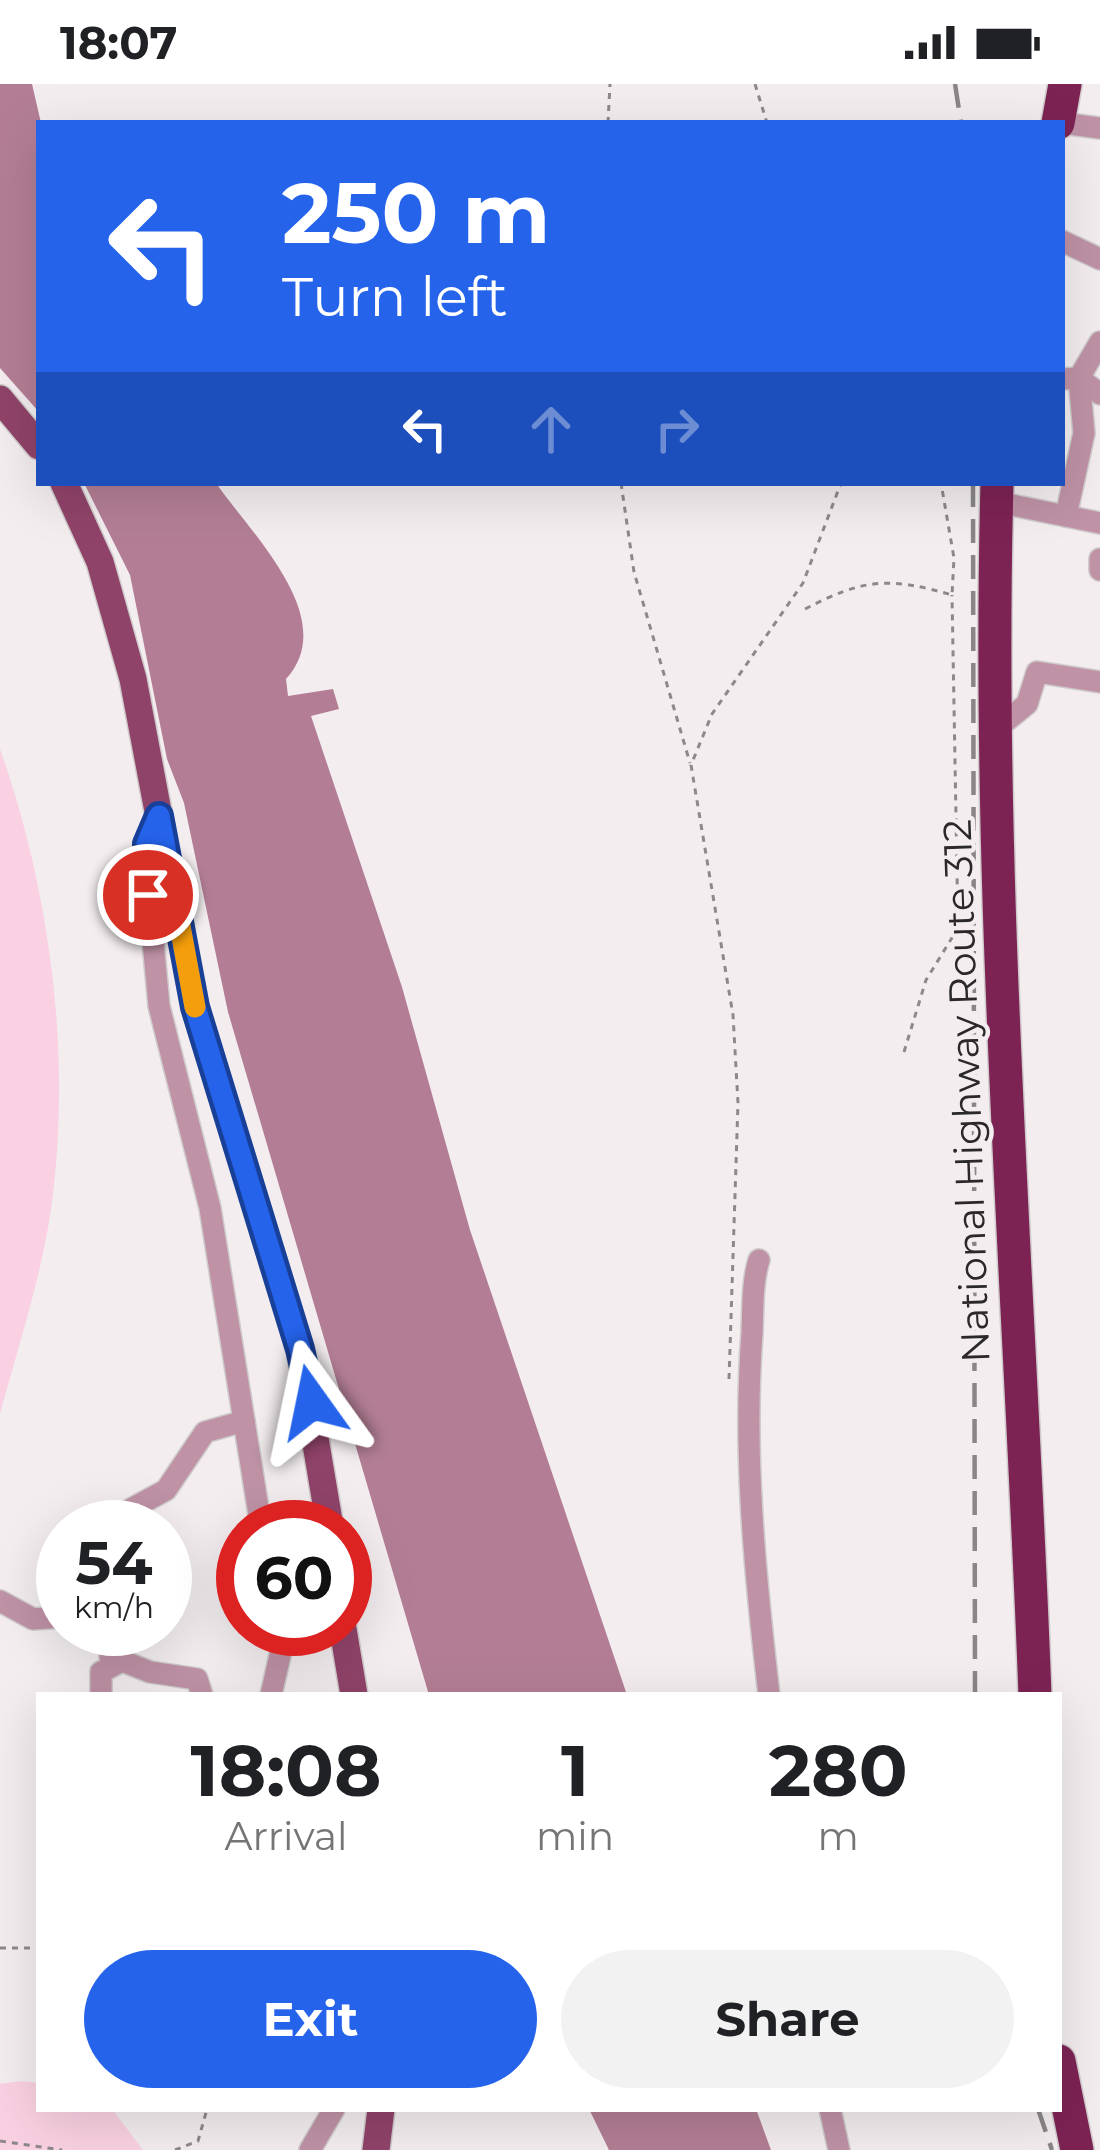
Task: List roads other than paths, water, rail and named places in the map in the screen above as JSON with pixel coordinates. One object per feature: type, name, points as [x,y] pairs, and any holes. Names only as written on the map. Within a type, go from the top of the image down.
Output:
[{"type":"highway","points":[[1059,120],[1064,84]]},
{"type":"highway","name":"National Highway Route 312","points":[[997,493],[995,730],[1004,1096],[1035,1692]]},
{"type":"highway","points":[[1062,2076],[1077,2150]]},
{"type":"main road","points":[[0,399],[36,442]]},
{"type":"main road","points":[[65,486],[100,562],[117,617],[195,1007],[300,1349],[325,1500]]},
{"type":"main road","points":[[348,1656],[354,1692]]},
{"type":"main road","points":[[376,2150],[381,2112]]},
{"type":"street","points":[[1065,124],[1100,128]]},
{"type":"street","points":[[1065,242],[1100,259]]},
{"type":"street","points":[[1070,379],[1100,342]]},
{"type":"street","points":[[1070,379],[1100,394]]},
{"type":"street","points":[[1066,516],[1084,433],[1070,379]]},
{"type":"street","points":[[997,493],[1100,523]]},
{"type":"street","points":[[1100,559],[1100,570]]},
{"type":"street","points":[[995,730],[1027,704],[1037,672],[1100,682]]},
{"type":"street","points":[[159,816],[147,844],[146,866],[159,1006],[210,1208],[257,1500]]},
{"type":"street","points":[[759,1260],[750,1362],[751,1464],[754,1568],[769,1692]]},
{"type":"street","points":[[148,1500],[166,1490],[205,1432],[244,1421]]},
{"type":"street","points":[[0,1601],[36,1619]]},
{"type":"street","points":[[110,1656],[150,1672],[197,1679],[201,1692]]},
{"type":"street","points":[[272,1692],[280,1656]]},
{"type":"street","points":[[101,1692],[101,1672],[122,1661]]},
{"type":"street","points":[[310,2150],[332,2112]]},
{"type":"street","points":[[831,2112],[839,2150]]},
{"type":"railway","points":[[955,84],[961,120]]},
{"type":"railway","points":[[973,486],[975,1692]]},
{"type":"railway","points":[[1039,2112],[1052,2150]]}]
